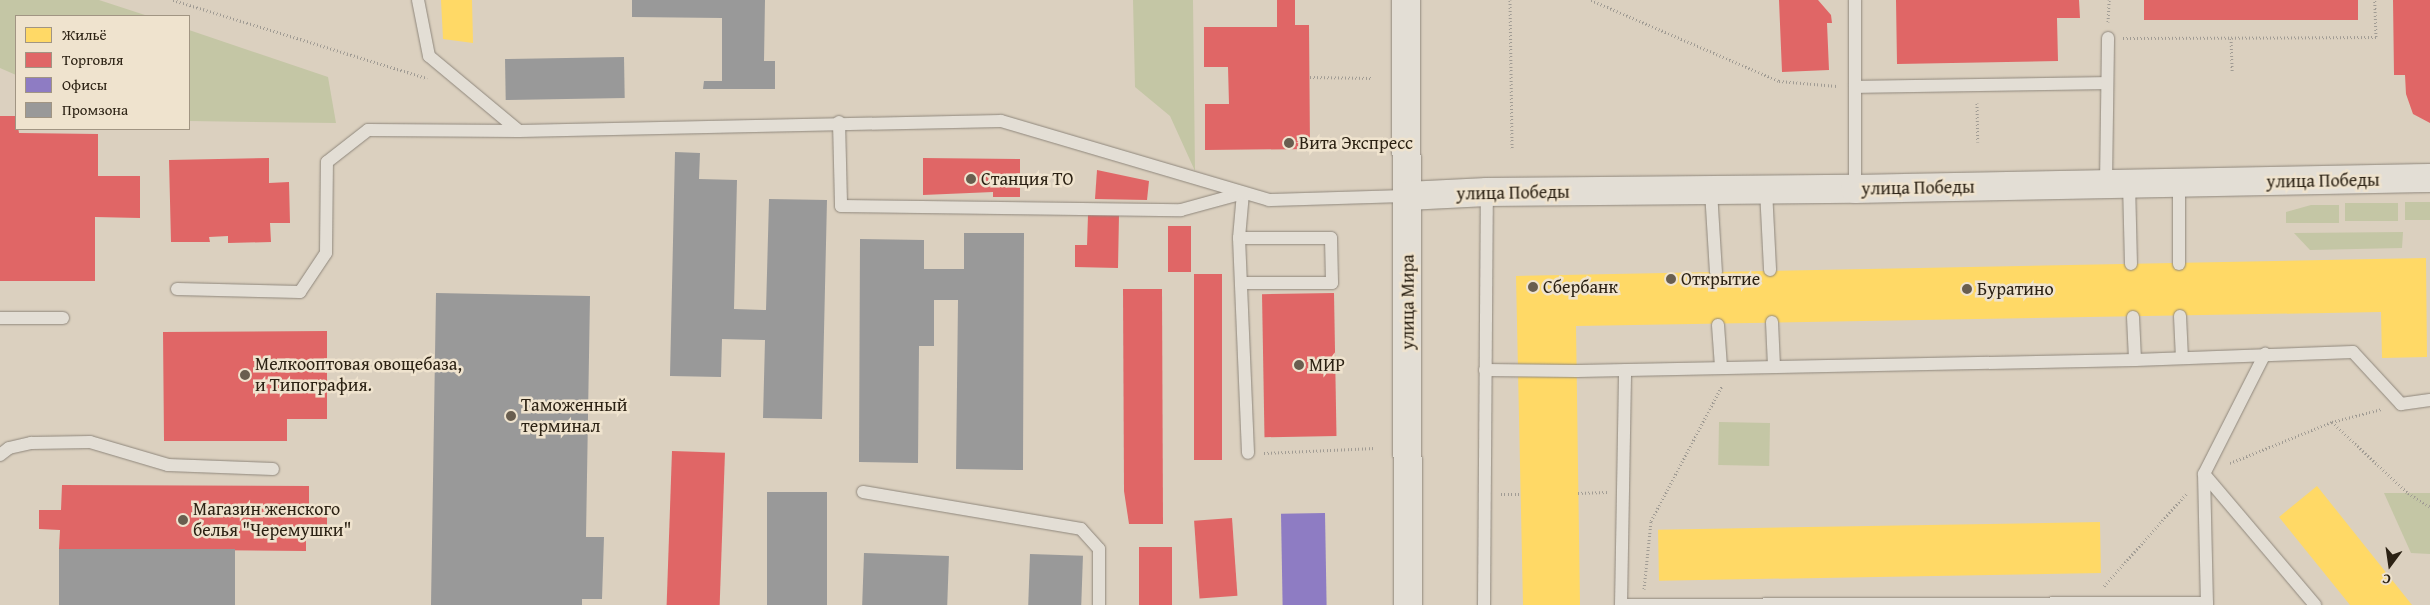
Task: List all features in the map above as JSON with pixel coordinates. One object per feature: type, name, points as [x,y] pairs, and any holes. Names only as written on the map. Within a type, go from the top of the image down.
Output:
[{"type":"main road","name":"улица Мира","points":[[1406,0],[1408,605]]},
{"type":"main road","name":"улица Победы","points":[[1407,196],[1487,192],[1855,189],[2430,178]]},
{"type":"lane","points":[[418,0],[429,56],[519,131]]},
{"type":"lane","points":[[1855,0],[1855,189]]},
{"type":"lane","points":[[2108,38],[2105,83],[2118,183],[2132,264]]},
{"type":"lane","points":[[1855,87],[2105,83]]},
{"type":"lane","points":[[177,289],[300,292],[326,252],[327,162],[368,130],[519,131],[839,122],[1002,121],[1269,200],[1407,196]]},
{"type":"lane","points":[[839,122],[841,206],[1181,210],[1243,193]]},
{"type":"lane","points":[[2178,184],[2179,264]]},
{"type":"lane","points":[[1766,190],[1770,270]]},
{"type":"lane","points":[[1712,191],[1716,272]]},
{"type":"lane","points":[[1484,605],[1487,192]]},
{"type":"lane","points":[[1243,193],[1239,238],[1248,453]]},
{"type":"lane","points":[[1239,238],[1331,238],[1332,283],[1241,283]]},
{"type":"lane","points":[[2180,316],[2182,358]]},
{"type":"lane","points":[[2133,317],[2135,360]]},
{"type":"lane","points":[[0,318],[63,318]]},
{"type":"lane","points":[[1772,322],[1774,366]]},
{"type":"lane","points":[[1718,325],[1726,367]]},
{"type":"lane","points":[[1485,370],[1626,370],[2135,360],[2353,352],[2402,404],[2430,400]]},
{"type":"lane","points":[[1626,370],[1621,605],[2207,604],[2204,474],[2265,354]]},
{"type":"lane","points":[[0,455],[9,448],[30,443],[90,442],[168,465],[273,469]]},
{"type":"lane","points":[[2204,474],[2315,605]]},
{"type":"lane","points":[[863,492],[1081,529],[1100,549],[1099,605]]},
{"type":"path","points":[[173,0],[435,81]]},
{"type":"path","points":[[1510,0],[1512,148]]},
{"type":"path","points":[[1590,0],[1779,81],[1855,87]]},
{"type":"path","points":[[2108,18],[2109,0]]},
{"type":"path","points":[[2108,38],[2376,37],[2375,0]]},
{"type":"path","points":[[2231,38],[2232,72]]},
{"type":"path","points":[[1310,77],[1372,78]]},
{"type":"path","points":[[1977,85],[1978,142]]},
{"type":"path","points":[[1642,605],[1651,521],[1726,367]]},
{"type":"path","points":[[2089,603],[2204,474],[2332,422],[2402,404]]},
{"type":"path","points":[[2332,422],[2408,493],[2430,506]]},
{"type":"path","points":[[1248,453],[1375,448]]},
{"type":"path","points":[[1578,493],[1623,492]]},
{"type":"green space","points":[[0,0],[99,0],[145,15],[15,15],[15,75],[0,68]]},
{"type":"green space","points":[[1133,0],[1193,0],[1195,171],[1170,116],[1135,87]]},
{"type":"green space","points":[[190,30],[328,77],[336,123],[190,121]]},
{"type":"green space","points":[[2405,202],[2430,202],[2430,220],[2405,220]]},
{"type":"green space","points":[[2345,203],[2398,203],[2398,221],[2345,221]]},
{"type":"green space","points":[[2311,205],[2339,205],[2339,223],[2286,223],[2286,212]]},
{"type":"green space","points":[[2403,232],[2402,248],[2310,250],[2294,233]]},
{"type":"green space","points":[[1719,422],[1770,423],[1769,466],[1718,465]]},
{"type":"green space","points":[[2384,493],[2430,493],[2430,554],[2411,553]]},
{"type":"building: Жильё","points":[[441,0],[472,0],[473,43],[443,39]]},
{"type":"building: Жильё","points":[[2426,258],[2427,357],[2382,358],[2381,312],[1576,326],[1580,605],[1523,605],[1516,276]]},
{"type":"building: Жильё","points":[[2317,486],[2412,605],[2350,605],[2279,517]]},
{"type":"building: Жильё","points":[[2100,522],[2101,573],[1659,581],[1658,530]]},
{"type":"building: Торговля","points":[[1277,0],[1295,0],[1295,25],[1309,25],[1310,149],[1205,150],[1205,104],[1229,104],[1228,67],[1204,67],[1204,27],[1277,27]]},
{"type":"building: Торговля","points":[[1779,0],[1818,0],[1831,15],[1832,23],[1827,23],[1829,70],[1782,72]]},
{"type":"building: Торговля","points":[[1896,0],[2079,0],[2080,18],[2057,18],[2058,61],[1897,64]]},
{"type":"building: Торговля","points":[[2144,0],[2358,0],[2358,20],[2144,20]]},
{"type":"building: Торговля","points":[[2393,0],[2430,0],[2430,123],[2413,114],[2406,94],[2405,75],[2394,75]]},
{"type":"building: Торговля","points":[[0,116],[15,116],[15,130],[18,130],[19,133],[98,134],[98,176],[140,176],[140,218],[95,217],[95,281],[0,281]]},
{"type":"building: Торговля","points":[[269,158],[269,183],[289,182],[290,223],[270,223],[271,242],[228,243],[228,236],[209,237],[210,242],[171,242],[169,160]]},
{"type":"building: Торговля","name":"Станция ТО","points":[[923,158],[1020,159],[1020,197],[993,197],[993,192],[923,195]]},
{"type":"building: Торговля","points":[[1097,170],[1149,181],[1147,200],[1095,199]]},
{"type":"building: Торговля","points":[[1088,215],[1119,215],[1118,268],[1075,267],[1075,245],[1087,245]]},
{"type":"building: Торговля","points":[[1168,226],[1191,226],[1191,272],[1168,272]]},
{"type":"building: Торговля","points":[[1194,274],[1222,274],[1222,460],[1194,460]]},
{"type":"building: Торговля","points":[[1123,289],[1162,289],[1163,524],[1129,524],[1124,491]]},
{"type":"building: Торговля","name":"МИР","points":[[1334,293],[1336,436],[1265,437],[1262,294]]},
{"type":"building: Торговля","name":"Мелкооптовая овощебаза, и Типография.","points":[[327,331],[327,419],[287,419],[287,441],[164,441],[163,332]]},
{"type":"building: Торговля","points":[[672,451],[725,453],[720,605],[667,605]]},
{"type":"building: Торговля","name":"Магазин женского белья \"Черемушки\"","points":[[62,485],[309,486],[309,510],[327,510],[327,531],[306,532],[306,551],[59,549],[60,530],[39,529],[39,510],[61,510]]},
{"type":"building: Торговля","points":[[1232,518],[1237,596],[1200,598],[1194,521]]},
{"type":"building: Торговля","points":[[1139,547],[1172,547],[1172,605],[1139,605]]},
{"type":"building: Офисы","points":[[1325,513],[1327,605],[1283,605],[1281,514]]},
{"type":"building: Промзона","points":[[632,0],[765,0],[764,61],[775,61],[775,89],[703,89],[704,81],[722,81],[722,18],[632,17]]},
{"type":"building: Промзона","points":[[624,57],[625,98],[506,100],[505,59]]},
{"type":"building: Промзона","points":[[675,152],[700,153],[699,179],[737,180],[734,309],[766,310],[769,199],[827,200],[822,419],[763,418],[765,340],[722,339],[721,377],[670,376]]},
{"type":"building: Промзона","points":[[964,233],[1024,233],[1023,470],[956,469],[958,300],[934,300],[934,346],[919,346],[918,463],[859,462],[860,239],[924,240],[924,269],[964,269]]},
{"type":"building: Промзона","name":"Таможенный терминал","points":[[436,293],[590,296],[586,537],[604,537],[602,599],[582,599],[582,605],[431,605]]},
{"type":"building: Промзона","points":[[767,492],[827,492],[827,605],[767,605]]},
{"type":"building: Промзона","points":[[59,549],[235,549],[235,605],[59,605]]},
{"type":"building: Промзона","points":[[864,553],[949,556],[947,605],[862,605]]},
{"type":"building: Промзона","points":[[1030,554],[1083,556],[1081,605],[1028,605]]},
{"type":"place","name":"Вита Экспресс","points":[[1289,143]]},
{"type":"place","name":"Станция ТО","points":[[971,179]]},
{"type":"place","name":"Открытие","points":[[1671,279]]},
{"type":"place","name":"Сбербанк","points":[[1533,287]]},
{"type":"place","name":"Буратино","points":[[1967,289]]},
{"type":"place","name":"МИР","points":[[1299,365]]},
{"type":"place","name":"Мелкооптовая овощебаза, и Типография.","points":[[245,375]]},
{"type":"place","name":"Таможенный терминал","points":[[511,416]]},
{"type":"place","name":"Магазин женского белья \"Черемушки\"","points":[[183,520]]}]
